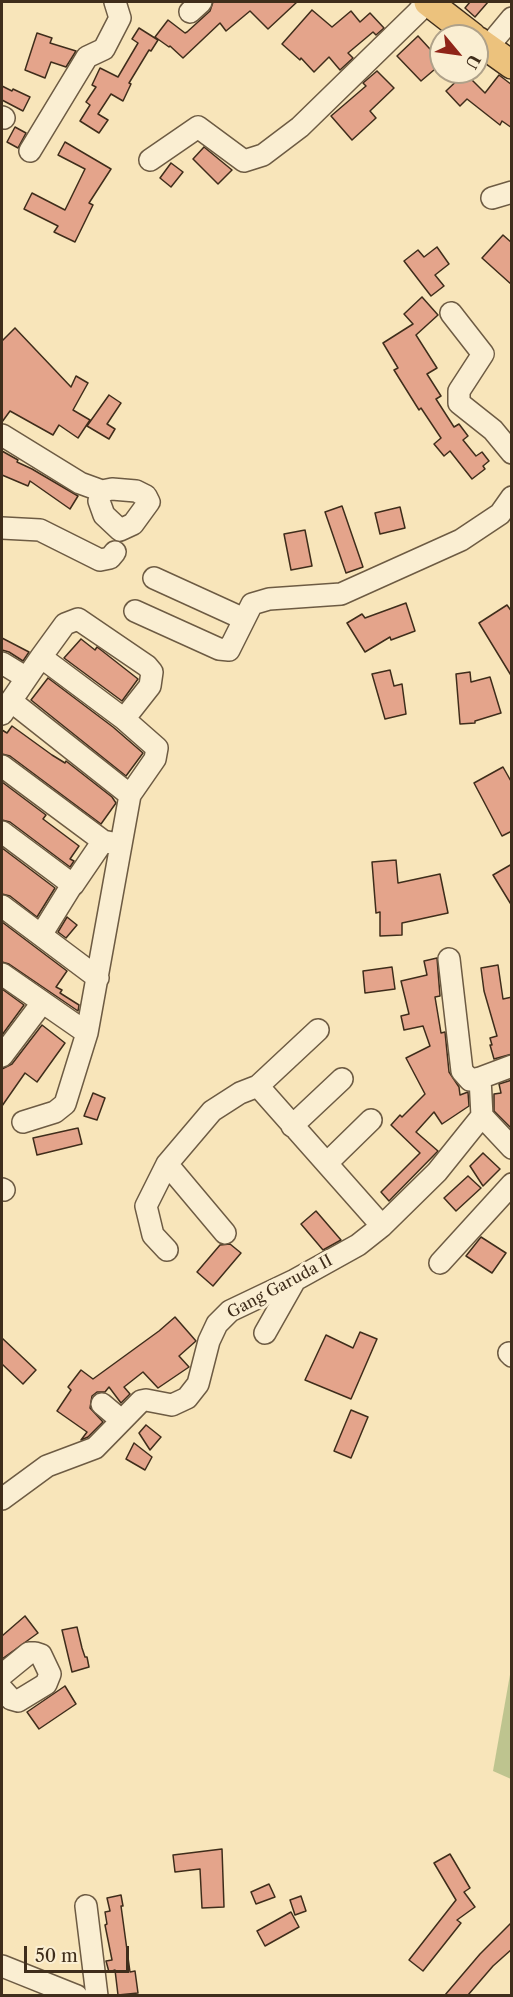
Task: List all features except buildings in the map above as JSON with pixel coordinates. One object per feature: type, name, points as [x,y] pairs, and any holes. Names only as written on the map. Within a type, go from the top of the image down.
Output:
[{"type":"main road","points":[[427,2],[456,24]]},
{"type":"main road","points":[[489,49],[512,65]]},
{"type":"street","points":[[30,150],[87,57],[104,49],[120,18],[115,2]]},
{"type":"street","points":[[150,160],[198,127],[244,161],[263,155],[300,127],[427,2]]},
{"type":"street","points":[[489,34],[512,18]]},
{"type":"street","points":[[451,313],[483,354],[459,391],[459,403],[493,430],[512,453]]},
{"type":"street","points":[[2,435],[80,483],[102,491]]},
{"type":"street","points":[[135,611],[219,650],[229,650],[252,604],[269,599],[341,594],[461,540],[500,514],[512,497]]},
{"type":"street","points":[[2,528],[40,530],[100,560],[110,558],[116,552]]},
{"type":"street","points":[[154,578],[244,619]]},
{"type":"street","points":[[124,719],[150,686],[152,672],[147,666],[78,619],[65,624],[6,707],[130,795]]},
{"type":"street","points":[[23,1122],[55,1112],[65,1104],[87,1033],[98,978],[112,843],[130,795],[155,759],[157,748],[124,719],[41,657]]},
{"type":"street","points":[[2,663],[25,677]]},
{"type":"street","points":[[2,766],[112,843]]},
{"type":"street","points":[[2,832],[72,885]]},
{"type":"street","points":[[41,935],[72,885],[76,884],[112,843]]},
{"type":"street","points":[[2,906],[98,978]]},
{"type":"street","points":[[449,959],[462,1071],[470,1080],[512,1066]]},
{"type":"street","points":[[2,974],[87,1033]]},
{"type":"street","points":[[2,1056],[42,1003]]},
{"type":"street","points":[[167,1250],[153,1235],[146,1206],[166,1164],[212,1111],[258,1086],[318,1030]]},
{"type":"street","points":[[480,1078],[482,1116],[512,1148]]},
{"type":"street","points":[[291,1126],[342,1079]]},
{"type":"street","points":[[258,1086],[382,1227]]},
{"type":"street","name":"Gang Garuda II","points":[[2,1499],[47,1466],[95,1448],[141,1401],[172,1405],[187,1398],[198,1384],[209,1341],[217,1324],[230,1311],[295,1280],[358,1245],[382,1227],[437,1172],[482,1116]]},
{"type":"street","points":[[327,1163],[371,1120]]},
{"type":"street","points":[[166,1164],[225,1233]]},
{"type":"street","points":[[440,1263],[512,1184]]},
{"type":"street","points":[[265,1333],[295,1280]]},
{"type":"street","points":[[102,1404],[121,1420]]},
{"type":"street","points":[[2,1674],[29,1653],[35,1653],[41,1655],[50,1674],[46,1684],[18,1701],[11,1699],[2,1689]]},
{"type":"street","points":[[86,1906],[97,1995]]},
{"type":"street","points":[[2,1966],[75,1995]]},
{"type":"green space","points":[[512,1669],[511,1779],[493,1771]]}]
